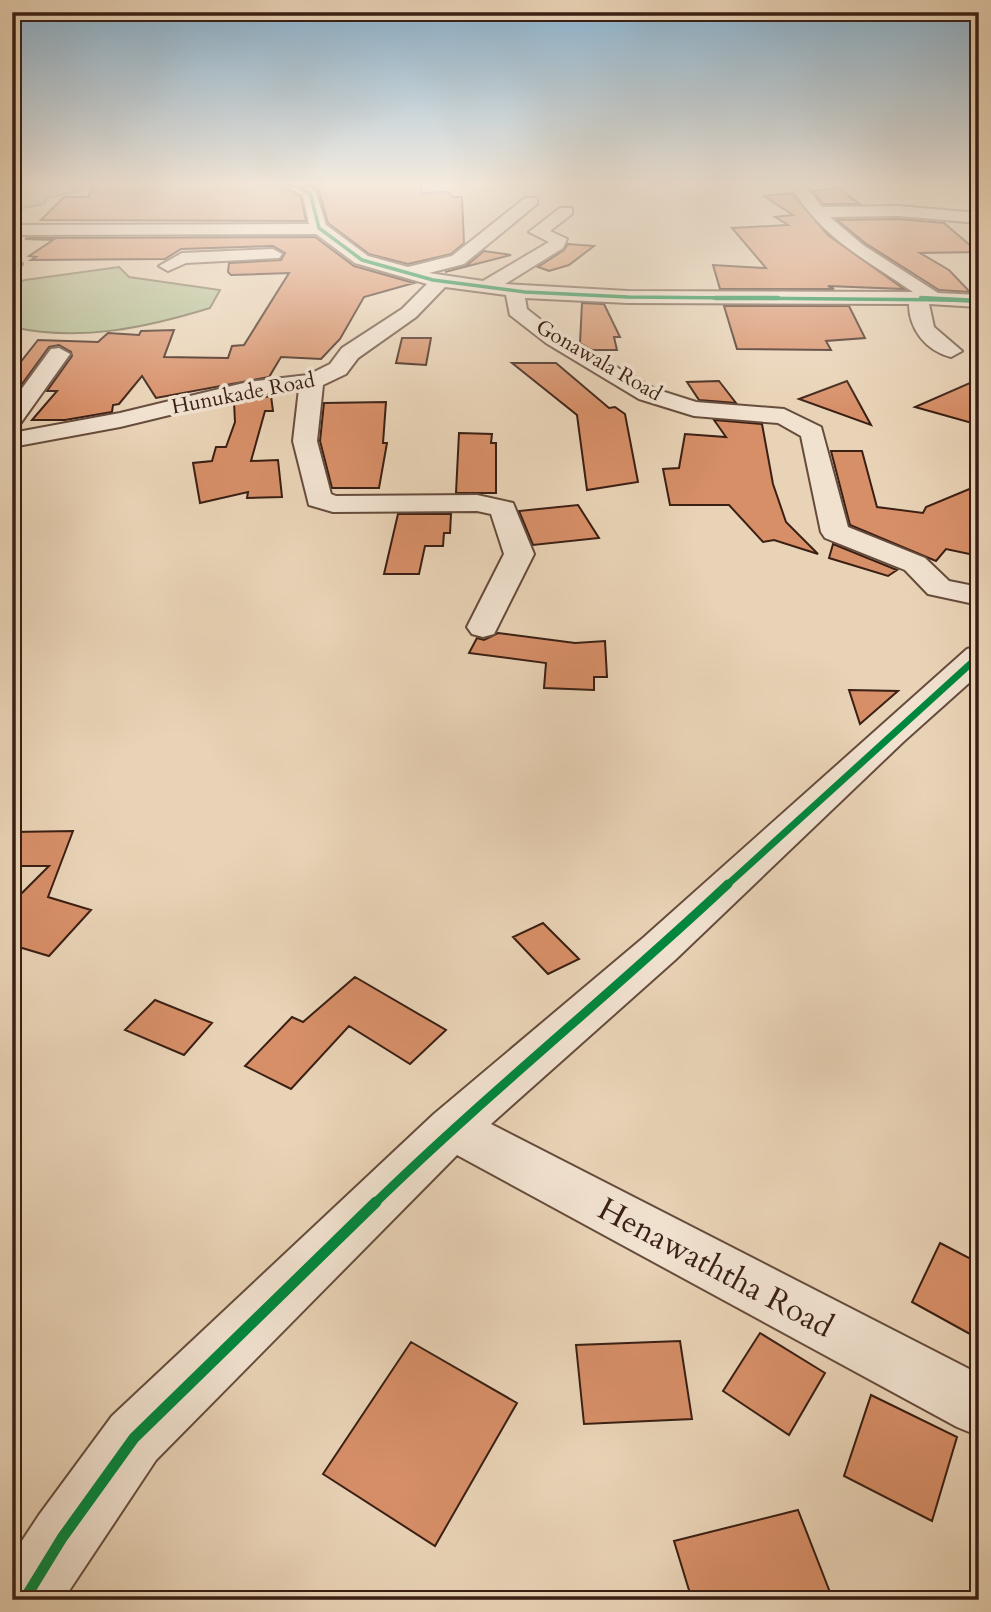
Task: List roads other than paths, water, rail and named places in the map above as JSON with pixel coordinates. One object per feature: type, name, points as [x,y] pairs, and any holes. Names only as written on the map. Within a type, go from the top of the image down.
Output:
[{"type":"street","points":[[168,266],[180,259]]},
{"type":"street","points":[[368,259],[402,274],[514,291],[700,299],[925,298],[979,301]]},
{"type":"street","points":[[402,274],[459,259]]},
{"type":"street","points":[[486,287],[532,259]]},
{"type":"street","points":[[876,259],[916,284],[925,298],[919,323],[926,334],[951,351]]},
{"type":"street","name":"Hunukade Road","points":[[12,440],[120,420],[248,389],[313,381],[338,369],[350,353],[409,313],[440,281]]},
{"type":"street","name":"Gonawala Road","points":[[514,291],[517,311],[553,339],[647,394],[694,409],[784,416],[812,432],[835,532],[915,564],[939,588],[979,596]]},
{"type":"street","points":[[12,419],[60,354]]},
{"type":"street","points":[[313,381],[308,399],[305,441],[319,499],[333,504],[477,503],[503,509],[519,554],[483,627]]},
{"type":"street","points":[[24,1600],[62,1538],[134,1438],[452,1128],[659,949],[890,734],[979,656]]},
{"type":"street","name":"Henawaththa Road","points":[[452,1128],[979,1406]]}]
